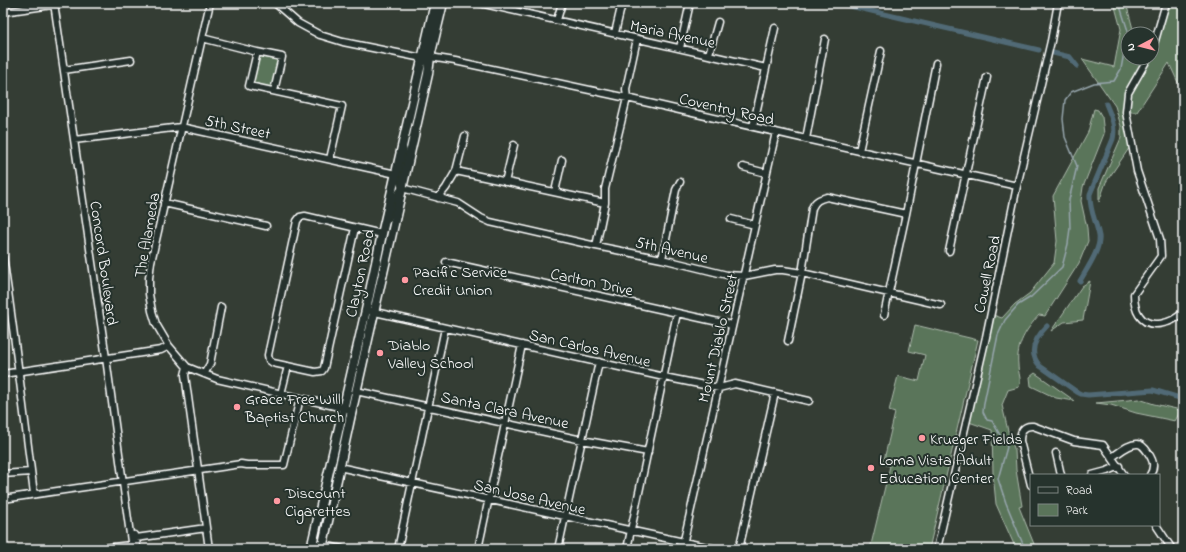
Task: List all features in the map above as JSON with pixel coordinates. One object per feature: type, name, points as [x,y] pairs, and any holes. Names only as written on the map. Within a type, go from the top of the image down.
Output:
[{"type":"main road","name":"Clayton Road","points":[[322,547],[428,74],[426,57],[435,3]]},
{"type":"main road","name":"Clayton Road","points":[[312,546],[402,145],[426,57],[443,3]]},
{"type":"street","points":[[3,12],[66,3]]},
{"type":"street","name":"The Alameda","points":[[210,3],[151,262],[149,294],[156,324],[169,346],[187,367],[217,379],[352,410]]},
{"type":"street","name":"Coventry Road","points":[[275,3],[298,23],[320,35],[343,42],[426,57],[446,59],[627,98],[1017,186]]},
{"type":"street","name":"Maria Avenue","points":[[480,3],[504,5],[615,34],[766,68]]},
{"type":"street","points":[[557,20],[562,3]]},
{"type":"street","points":[[615,34],[622,3]]},
{"type":"street","points":[[680,48],[690,3]]},
{"type":"street","name":"Cowell Road","points":[[937,549],[984,343],[1017,186],[1051,42],[1058,3]]},
{"type":"street","points":[[1159,26],[1166,3]]},
{"type":"street","name":"Concord Boulevard","points":[[54,4],[132,547]]},
{"type":"street","points":[[709,54],[718,22]]},
{"type":"street","points":[[753,127],[775,28]]},
{"type":"street","points":[[202,38],[282,57],[274,91]]},
{"type":"street","points":[[596,246],[605,203],[605,189],[627,98],[626,89],[637,39]]},
{"type":"street","points":[[806,139],[825,39]]},
{"type":"street","points":[[257,52],[249,86],[342,106],[330,159]]},
{"type":"street","points":[[859,151],[881,52]]},
{"type":"street","points":[[64,70],[131,60]]},
{"type":"street","points":[[884,316],[936,63]]},
{"type":"street","points":[[1143,66],[1128,93],[1126,112],[1137,171],[1160,239],[1161,256],[1134,294],[1136,308],[1139,316],[1144,321],[1155,324],[1167,323],[1179,317],[1183,312]]},
{"type":"street","points":[[949,251],[967,175],[987,77]]},
{"type":"street","name":"5th Street","points":[[74,140],[181,127],[396,174]]},
{"type":"street","name":"Mount Diablo Street","points":[[683,546],[776,132]]},
{"type":"street","points":[[438,198],[456,171],[464,136]]},
{"type":"street","points":[[384,224],[391,217],[396,194],[402,188],[399,180],[405,156],[402,145]]},
{"type":"street","points":[[505,182],[514,145]]},
{"type":"street","points":[[554,192],[562,160]]},
{"type":"street","points":[[743,167],[766,173]]},
{"type":"street","points":[[456,171],[605,203]]},
{"type":"street","points":[[662,259],[676,190],[680,182]]},
{"type":"street","name":"5th Avenue","points":[[402,188],[458,203],[490,222],[662,259],[727,275],[744,276],[775,270],[783,270],[890,292],[941,305]]},
{"type":"street","points":[[788,341],[802,273],[812,208],[814,204],[819,199],[826,197],[906,214]]},
{"type":"street","points":[[164,203],[266,226]]},
{"type":"street","points":[[355,228],[324,368],[322,371],[315,372],[273,363],[268,358],[268,355],[297,221],[300,217],[305,216],[382,234]]},
{"type":"street","points":[[731,219],[755,225]]},
{"type":"street","points":[[3,261],[11,307],[34,494]]},
{"type":"street","name":"Carlton Drive","points":[[446,262],[732,325]]},
{"type":"street","points":[[204,374],[210,364],[221,307]]},
{"type":"street","name":"San Carlos Avenue","points":[[366,310],[664,377],[719,388],[735,384],[809,401]]},
{"type":"street","points":[[628,549],[677,313]]},
{"type":"street","points":[[398,549],[445,328]]},
{"type":"street","points":[[478,549],[522,345]]},
{"type":"street","points":[[3,374],[160,350],[169,346]]},
{"type":"street","points":[[558,549],[599,362]]},
{"type":"street","points":[[282,394],[288,366]]},
{"type":"street","points":[[187,367],[186,375],[209,549]]},
{"type":"street","name":"Santa Clara Avenue","points":[[356,391],[582,440],[648,452]]},
{"type":"street","points":[[739,549],[775,393]]},
{"type":"street","points":[[3,499],[241,464],[284,464],[300,398]]},
{"type":"street","points":[[1030,481],[1020,441],[1022,430],[1029,425],[1074,440],[1103,445],[1123,474]]},
{"type":"street","points":[[1112,457],[1132,444],[1142,445],[1152,460],[1154,467],[1150,474]]},
{"type":"street","points":[[1056,453],[1061,474]]},
{"type":"street","points":[[1096,474],[1118,466]]},
{"type":"street","name":"San Jose Avenue","points":[[339,467],[632,531],[683,546],[716,549]]},
{"type":"street","points":[[3,474],[31,472]]},
{"type":"street","name":"Concord Boulevard","points":[[129,526],[136,538],[137,549]]},
{"type":"street","points":[[1157,526],[1172,549]]},
{"type":"street","points":[[136,538],[206,528]]},
{"type":"street","points":[[312,546],[342,549]]},
{"type":"street","points":[[95,549],[132,547]]},
{"type":"green space","points":[[1114,3],[1126,3],[1132,26],[1120,26]]},
{"type":"green space","points":[[1166,3],[1176,3],[1183,14],[1183,89],[1181,89],[1169,63],[1137,112],[1126,112],[1132,144],[1106,182],[1099,202],[1099,188],[1121,138],[1121,126],[1115,106],[1082,59],[1114,67],[1120,34],[1120,66],[1160,66],[1159,26]]},
{"type":"green space","points":[[257,52],[282,57],[274,91],[249,86]]},
{"type":"green space","points":[[1094,109],[1098,110],[1102,117],[1104,134],[1083,187],[1081,201],[1087,228],[1088,241],[1079,263],[1045,316],[1039,315],[1026,332],[1020,344],[1018,357],[1020,384],[1019,387],[1008,390],[1002,405],[1008,431],[1015,451],[1016,470],[1022,506],[1019,507],[1036,549],[1016,549],[996,504],[993,473],[992,430],[966,421],[990,314],[1002,318],[1015,304],[1030,293],[1054,263],[1057,241],[1053,196],[1088,132]]},
{"type":"green space","points":[[1090,281],[1083,320],[1064,322],[1051,331],[1082,286]]},
{"type":"green space","name":"Krueger Fields","points":[[915,325],[978,340],[929,549],[870,549],[890,466],[883,464],[895,413],[889,411],[898,376],[919,381],[925,355],[909,351]]},
{"type":"green space","points":[[1035,373],[1075,401],[1056,398],[1031,386],[1030,377]]},
{"type":"green space","points":[[1139,399],[1181,410],[1175,421],[1136,413],[1111,405],[1096,403]]},
{"type":"waterway","points":[[837,3],[1039,50]]},
{"type":"waterway","points":[[1025,549],[998,479],[1007,447],[992,421],[987,420],[983,412],[984,403],[998,335],[1005,320],[1018,305],[1031,297],[1062,267],[1068,244],[1070,228],[1069,200],[1077,166],[1065,137],[1063,119],[1065,100],[1071,92],[1094,83],[1114,81],[1121,69],[1128,31],[1119,3]]},
{"type":"waterway","points":[[1053,53],[1070,57],[1077,66]]},
{"type":"waterway","points":[[1080,281],[1098,247],[1099,241],[1090,194],[1114,134],[1111,117],[1106,104]]},
{"type":"waterway","points":[[1047,326],[1039,335],[1034,345],[1034,355],[1036,361],[1040,366],[1077,392],[1088,395],[1153,390],[1183,399]]},
{"type":"place","name":"Pacific Service Credit Union","points":[[405,280]]},
{"type":"place","name":"Diablo Valley School","points":[[380,353]]},
{"type":"place","name":"Grace Free Will Baptist Church","points":[[237,407]]},
{"type":"place","name":"Krueger Fields","points":[[922,438]]},
{"type":"place","name":"Loma Vista Adult Education Center","points":[[871,468]]},
{"type":"place","name":"Discount Cigarettes","points":[[277,501]]}]
